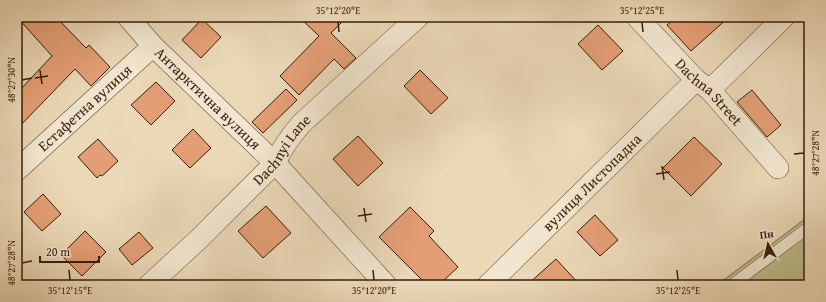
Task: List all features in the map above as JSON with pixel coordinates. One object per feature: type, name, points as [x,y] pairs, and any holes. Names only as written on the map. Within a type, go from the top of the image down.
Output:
[{"type":"street","name":"Антарктична вулиця","points":[[128,17],[153,46],[275,163],[386,285]]},
{"type":"street","name":"Dachnyi Lane","points":[[149,285],[200,238],[275,163],[288,139],[301,124],[418,17]]},
{"type":"street","name":"Dachna Street","points":[[637,17],[703,85],[778,168]]},
{"type":"street","name":"вулиця Листопадна","points":[[488,285],[703,85],[784,17]]},
{"type":"street","name":"Естафетна вулиця","points":[[17,170],[153,46]]},
{"type":"lane","points":[[732,285],[809,227]]},
{"type":"green space","points":[[809,216],[809,285],[717,285]]},
{"type":"building","points":[[17,17],[56,17],[86,48],[89,45],[110,67],[91,86],[75,69],[17,129],[17,93],[52,56]]},
{"type":"building","points":[[299,17],[347,17],[331,33],[356,58],[344,69],[334,59],[299,95],[280,76],[319,36]]},
{"type":"building","points":[[676,17],[729,17],[691,51],[667,25]]},
{"type":"building","points":[[202,19],[221,37],[201,58],[182,40]]},
{"type":"building","points":[[598,25],[623,51],[602,70],[578,44]]},
{"type":"building","points":[[420,70],[448,98],[431,114],[404,86]]},
{"type":"building","points":[[156,82],[175,101],[151,125],[131,105]]},
{"type":"building","points":[[286,89],[297,100],[263,133],[252,122]]},
{"type":"building","points":[[752,90],[781,125],[767,137],[737,102]]},
{"type":"building","points":[[193,129],[211,148],[190,168],[172,150]]},
{"type":"building","points":[[358,136],[383,163],[358,186],[333,159]]},
{"type":"building","points":[[694,137],[722,164],[691,196],[663,168]]},
{"type":"building","points":[[98,139],[118,161],[102,176],[100,175],[97,178],[78,157]]},
{"type":"building","points":[[43,194],[61,214],[42,231],[24,212]]},
{"type":"building","points":[[266,206],[291,233],[263,258],[238,231]]},
{"type":"building","points":[[410,207],[434,231],[429,236],[458,267],[439,285],[427,285],[379,237]]},
{"type":"building","points":[[595,215],[618,240],[600,256],[577,232]]},
{"type":"building","points":[[85,231],[106,252],[82,276],[61,255]]},
{"type":"building","points":[[139,232],[153,248],[132,265],[119,249]]},
{"type":"building","points":[[556,259],[580,285],[527,285]]}]
